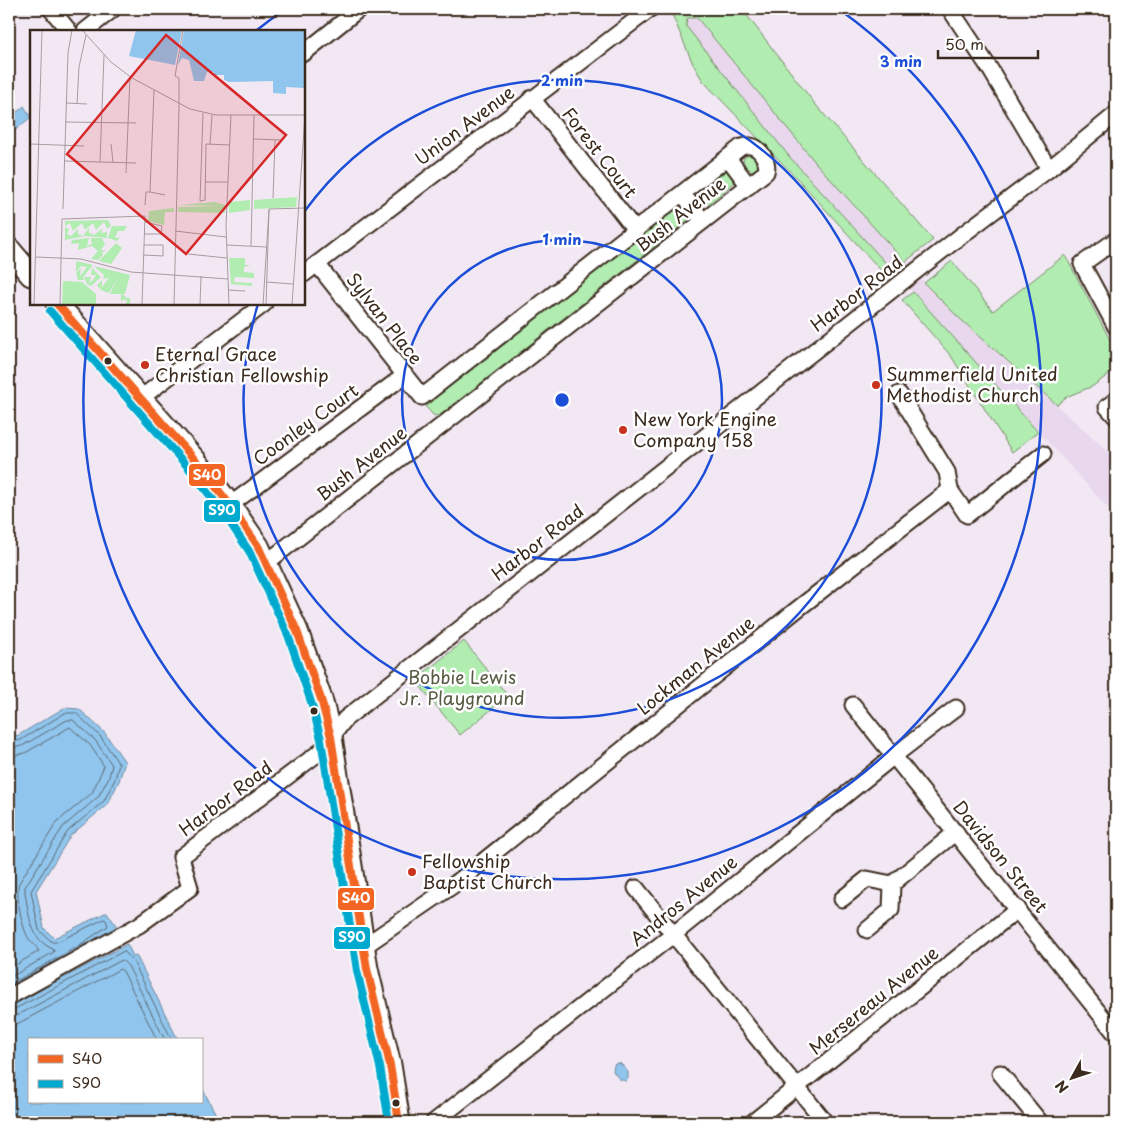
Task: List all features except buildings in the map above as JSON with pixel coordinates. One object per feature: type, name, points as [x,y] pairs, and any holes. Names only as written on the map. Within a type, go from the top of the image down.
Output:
[{"type":"main road","points":[[9,249],[30,272]]},
{"type":"main road","points":[[58,305],[205,472],[230,505],[253,538],[301,641],[321,699],[331,738],[363,948],[392,1073],[399,1122]]},
{"type":"street","points":[[51,9],[68,30]]},
{"type":"street","points":[[86,30],[113,9]]},
{"type":"street","points":[[305,52],[359,9]]},
{"type":"street","points":[[950,9],[990,69],[1049,169]]},
{"type":"street","name":"Union Avenue","points":[[305,273],[646,12]]},
{"type":"street","name":"Forest Court","points":[[532,98],[636,231]]},
{"type":"street","name":"Harbor Road","points":[[9,997],[139,925],[190,888],[181,857],[321,751],[344,719],[1049,169],[1116,114]]},
{"type":"street","name":"Bush Avenue","points":[[266,563],[749,186],[766,172],[767,162],[756,149],[750,146],[741,147],[422,397]]},
{"type":"street","points":[[728,158],[749,186]]},
{"type":"street","points":[[683,194],[703,221]]},
{"type":"street","points":[[1116,240],[1082,264],[1116,328]]},
{"type":"street","name":"Sylvan Place","points":[[317,264],[422,397]]},
{"type":"street","points":[[141,398],[263,305]]},
{"type":"street","name":"Coonley Court","points":[[230,505],[405,375]]},
{"type":"street","points":[[899,394],[947,472],[950,490],[968,515],[1044,454]]},
{"type":"street","name":"Lockman Avenue","points":[[363,948],[455,884],[794,611],[950,490]]},
{"type":"street","name":"Davidson Street","points":[[853,704],[1116,1034]]},
{"type":"street","name":"Andros Avenue","points":[[434,1122],[674,934],[956,708]]},
{"type":"street","points":[[842,899],[867,880],[892,884],[956,832]]},
{"type":"street","points":[[867,930],[891,910],[892,884]]},
{"type":"street","points":[[636,888],[825,1122]]},
{"type":"street","name":"Mersereau Avenue","points":[[753,1122],[1018,910]]},
{"type":"street","points":[[1000,1073],[1040,1122]]},
{"type":"shaded area","points":[[687,18],[697,18],[815,162],[932,290],[1006,361],[1097,441],[1116,461],[1116,517],[788,155],[686,26]]},
{"type":"green space","points":[[675,9],[742,9],[815,104],[933,240],[905,262],[815,162],[697,18],[687,18],[686,26],[788,155],[893,271],[887,277],[805,187],[703,81],[693,64],[671,12]]},
{"type":"green space","points":[[750,153],[754,153],[760,166],[752,171],[745,166],[743,159]]},
{"type":"green space","points":[[726,171],[730,172],[735,182],[709,204],[707,203],[698,191]]},
{"type":"green space","points":[[675,208],[685,210],[689,219],[439,416],[433,415],[425,406]]},
{"type":"green space","points":[[1065,255],[1116,351],[1116,369],[1093,386],[1066,397],[1057,405],[958,317],[924,283],[952,261],[993,311]]},
{"type":"green space","points":[[913,292],[1038,432],[1012,452],[951,356],[902,300]]},
{"type":"green space","name":"Bobbie Lewis Jr. Playground","points":[[464,641],[508,696],[460,735],[415,680]]},
{"type":"water","points":[[24,106],[30,115],[30,118],[12,133],[9,128],[9,119]]},
{"type":"water","points":[[64,708],[79,709],[104,732],[125,762],[119,781],[108,804],[71,835],[36,891],[44,928],[54,938],[107,912],[117,927],[78,952],[9,990],[9,727],[17,736]]},
{"type":"water","points":[[127,944],[133,956],[136,955],[177,1038],[28,1038],[28,1104],[202,1104],[202,1088],[220,1122],[9,1122],[9,1007]]},
{"type":"water","points":[[617,1063],[621,1064],[628,1072],[628,1079],[626,1081],[619,1079],[613,1071],[614,1065]]},
{"type":"transit line","name":"S40","points":[[58,305],[195,460],[230,505],[258,546],[297,631],[321,699],[331,737],[367,969],[390,1065],[399,1122]]},
{"type":"transit line","name":"S90","points":[[50,311],[187,466],[222,511],[249,551],[288,635],[311,702],[321,739],[357,971],[380,1067],[389,1122]]},
{"type":"place","name":"Eternal Grace Christian Fellowship","points":[[145,365]]},
{"type":"place","name":"Summerfield United Methodist Church","points":[[876,385]]},
{"type":"place","name":"New York Engine Company 158","points":[[623,430]]},
{"type":"place","name":"Fellowship Baptist Church","points":[[412,872]]}]
